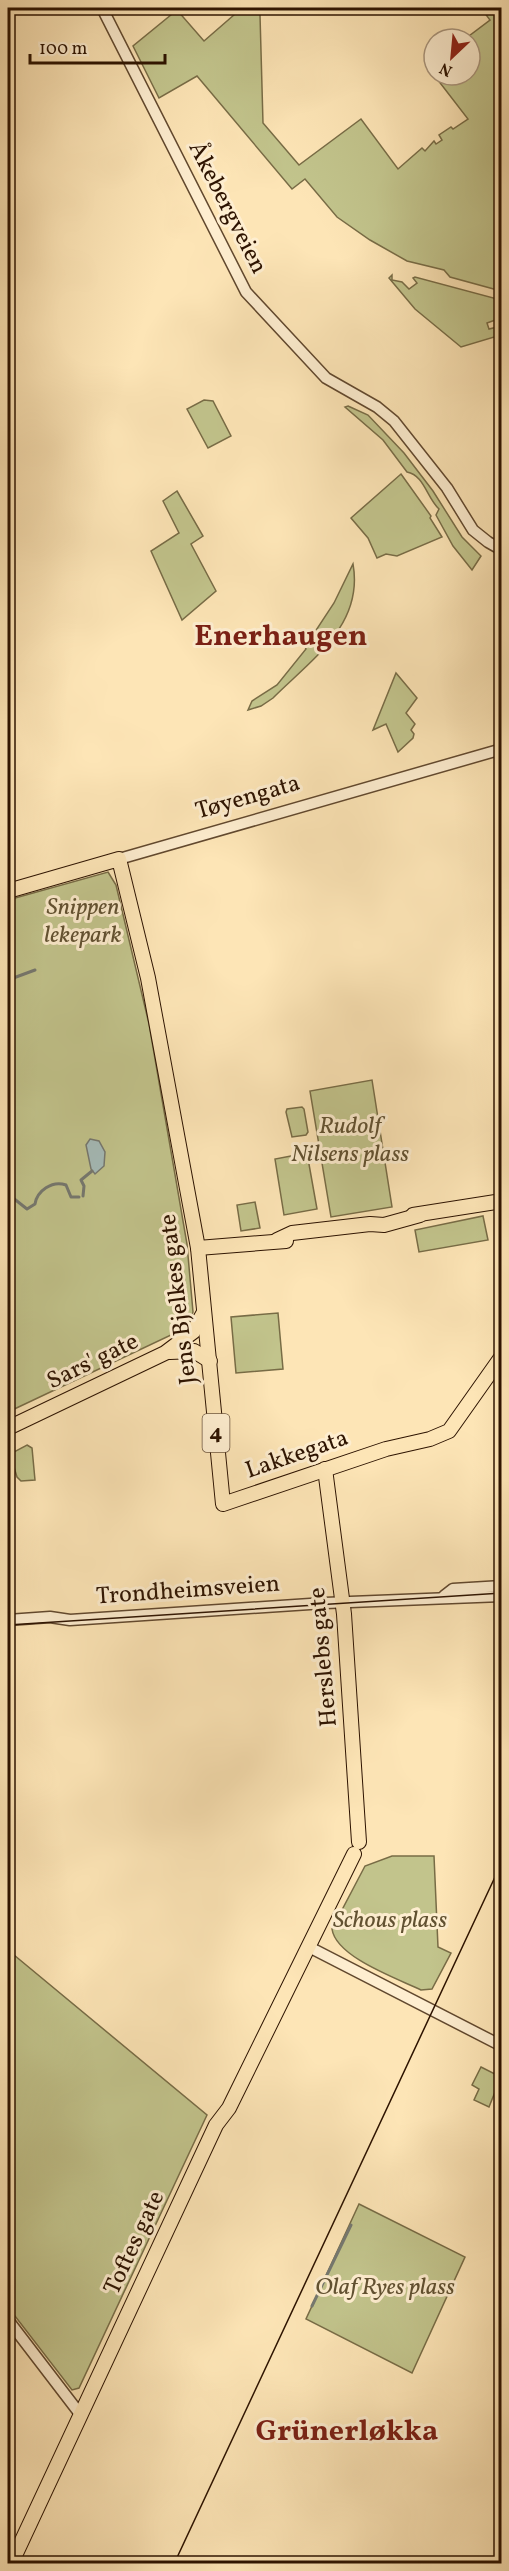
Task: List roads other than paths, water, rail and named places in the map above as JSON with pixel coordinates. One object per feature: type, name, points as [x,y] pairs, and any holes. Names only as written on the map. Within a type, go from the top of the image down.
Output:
[{"type":"main road","name":"Tøyengata","points":[[8,891],[119,859]]},
{"type":"main road","name":"Jens Bjelkes gate","points":[[119,859],[148,978],[165,1035],[170,1090],[199,1253],[203,1314],[210,1361],[223,1504]]},
{"type":"main road","points":[[199,1253],[232,1244],[247,1245],[309,1238],[332,1230],[370,1224],[391,1224],[420,1215],[501,1201]]},
{"type":"main road","name":"Sars' gate","points":[[8,1428],[165,1353],[193,1332],[203,1314]]},
{"type":"main road","name":"Sars' gate","points":[[165,1353],[194,1351],[210,1361]]},
{"type":"main road","name":"Lakkegata","points":[[223,1504],[386,1449],[437,1427],[462,1411],[501,1356]]},
{"type":"main road","name":"Herslebs gate","points":[[309,1947],[356,1848],[343,1602],[325,1469]]},
{"type":"main road","name":"Toftes gate","points":[[10,2564],[216,2125],[229,2108],[309,1947]]},
{"type":"street","name":"Åkebergveien","points":[[102,8],[246,292],[326,378],[377,406],[394,421],[447,488],[473,530],[501,550]]},
{"type":"street","name":"Tøyengata","points":[[119,859],[501,749]]},
{"type":"street","name":"Trondheimsveien","points":[[444,1596],[453,1589],[501,1586]]},
{"type":"street","name":"Trondheimsveien","points":[[8,1620],[50,1617],[70,1620],[444,1596],[455,1599],[501,1596]]},
{"type":"street","points":[[309,1947],[501,2046]]},
{"type":"street","points":[[8,2320],[80,2414]]},
{"type":"water","points":[[90,1139],[99,1141],[105,1152],[104,1166],[95,1174],[91,1169],[86,1145]]},
{"type":"waterway","points":[[8,980],[35,970]]},
{"type":"waterway","points":[[83,1196],[84,1186],[81,1180],[92,1171]]},
{"type":"waterway","points":[[8,1194],[27,1209],[35,1204],[42,1191],[51,1185],[66,1185],[71,1197],[79,1197]]},
{"type":"waterway","points":[[312,2306],[351,2225]]},
{"type":"tram line","points":[[8,1625],[502,1593]]},
{"type":"tram line","points":[[174,2564],[502,1862]]},
{"type":"district","name":"Enerhaugen","points":[[281,637]]},
{"type":"district","name":"Grünerløkka","points":[[347,2432]]},
{"type":"park label","name":"Snippen lekepark","points":[[83,922]]},
{"type":"park label","name":"Rudolf Nilsens plass","points":[[350,1141]]},
{"type":"park label","name":"Schous plass","points":[[390,1921]]},
{"type":"park label","name":"Olaf Ryes plass","points":[[385,2288]]}]
